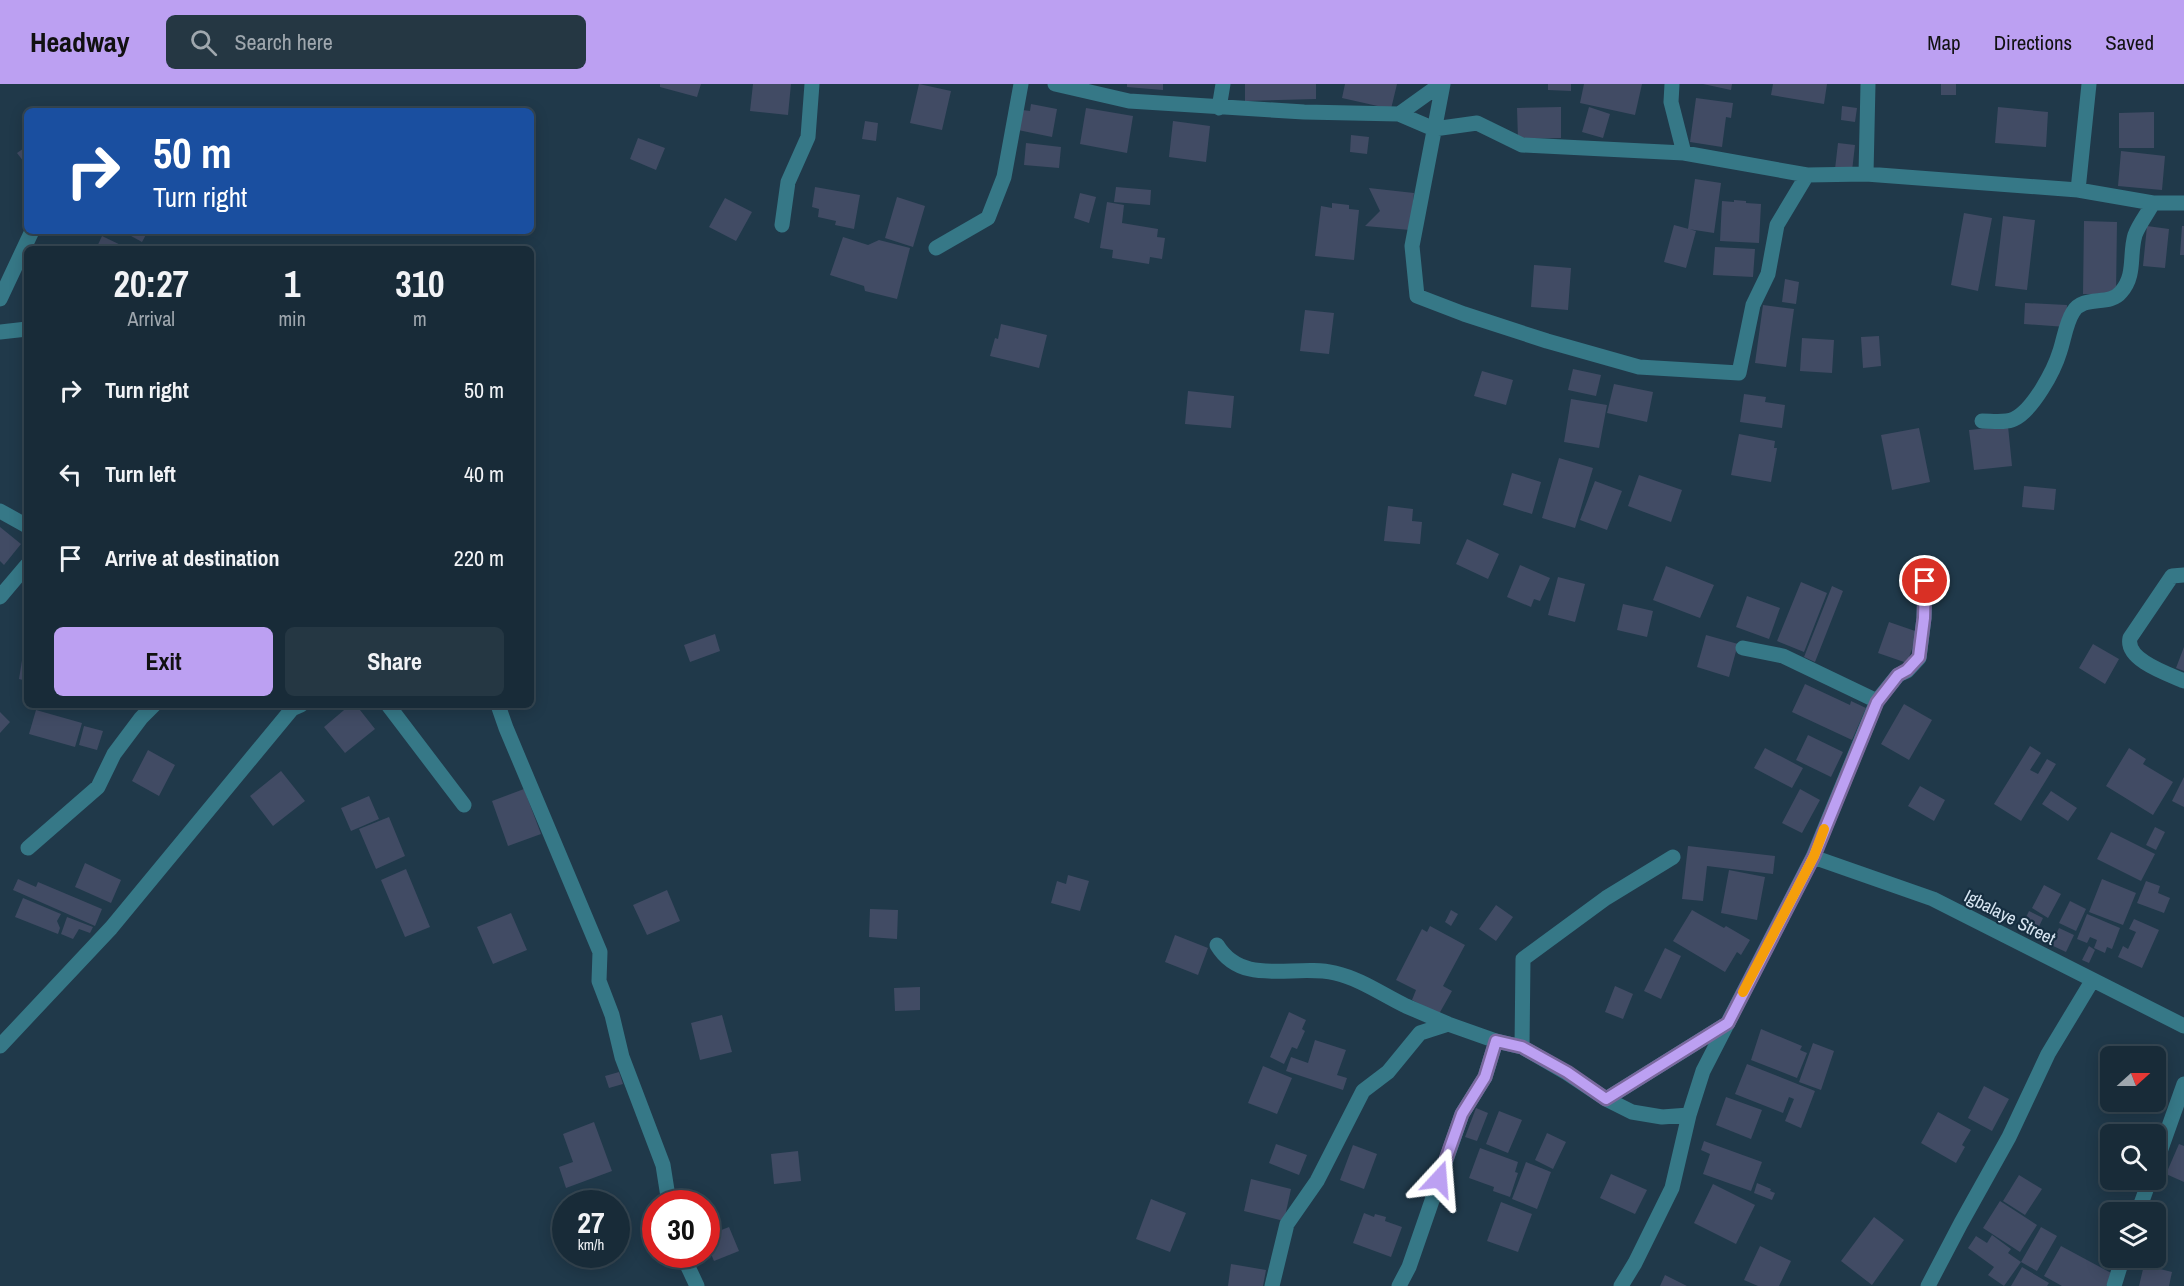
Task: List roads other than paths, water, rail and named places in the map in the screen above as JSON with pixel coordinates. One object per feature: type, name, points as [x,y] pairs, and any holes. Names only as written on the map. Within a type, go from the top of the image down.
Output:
[{"type":"street","points":[[782,225],[788,182],[808,137],[812,84]]},
{"type":"street","points":[[936,248],[988,218],[1004,177],[1021,84]]},
{"type":"street","points":[[1055,84],[1129,101],[1219,108],[1399,114],[1434,129],[1477,123],[1522,146],[1684,153],[1807,175],[1866,174],[2078,190],[2153,203],[2184,203]]},
{"type":"street","points":[[1219,108],[1223,84]]},
{"type":"street","points":[[1399,114],[1442,84]]},
{"type":"street","points":[[1442,84],[1412,246],[1417,296],[1495,324],[1639,367],[1739,373],[1753,305],[1768,274],[1777,225],[1807,175]]},
{"type":"street","points":[[1672,84],[1671,102],[1684,153]]},
{"type":"street","points":[[1866,174],[1868,84]]},
{"type":"street","points":[[2078,190],[2089,84]]},
{"type":"street","points":[[1982,421],[2016,418],[2036,398],[2056,363],[2071,314],[2078,305],[2096,299],[2113,299],[2122,292],[2131,275],[2135,235],[2153,203]]},
{"type":"street","points":[[0,299],[24,248]]},
{"type":"street","points":[[0,332],[24,329]]},
{"type":"street","points":[[0,511],[24,524]]},
{"type":"street","points":[[0,597],[24,569]]},
{"type":"street","points":[[2184,574],[2172,576],[2130,638],[2129,643],[2143,662],[2184,681]]},
{"type":"street","points":[[1621,1286],[1635,1263],[1672,1188],[1689,1115],[1703,1071],[1814,856],[1877,702],[1898,675],[1907,670],[1919,657],[1924,618],[1925,581]]},
{"type":"street","points":[[1743,648],[1783,656],[1877,702]]},
{"type":"street","points":[[28,848],[98,787],[114,754],[151,708]]},
{"type":"street","points":[[0,1046],[111,928],[294,708]]},
{"type":"street","points":[[390,708],[464,805]]},
{"type":"street","points":[[499,708],[600,952],[599,981],[612,1015],[622,1057],[663,1165],[667,1190]]},
{"type":"street","name":"Igbalaye Street","points":[[1814,856],[1933,899],[2184,1026]]},
{"type":"street","points":[[1522,1047],[1522,959],[1606,898],[1672,857]]},
{"type":"street","points":[[1217,945],[1222,954],[1234,964],[1248,970],[1335,973],[1449,1024],[1496,1041],[1522,1047],[1567,1072],[1606,1099],[1632,1112],[1662,1117],[1689,1115]]},
{"type":"street","points":[[1928,1286],[2009,1137],[2048,1054],[2092,981]]},
{"type":"street","points":[[1606,1099],[1728,1023]]},
{"type":"street","points":[[1272,1286],[1287,1224],[1317,1181],[1363,1092],[1388,1072],[1420,1033],[1449,1024]]},
{"type":"street","points":[[1399,1286],[1409,1267],[1462,1114],[1485,1077],[1496,1041]]},
{"type":"street","points":[[2166,1135],[2184,1084]]},
{"type":"street","points":[[689,1268],[697,1286]]},
{"type":"street","points":[[2114,1286],[2120,1268]]}]
